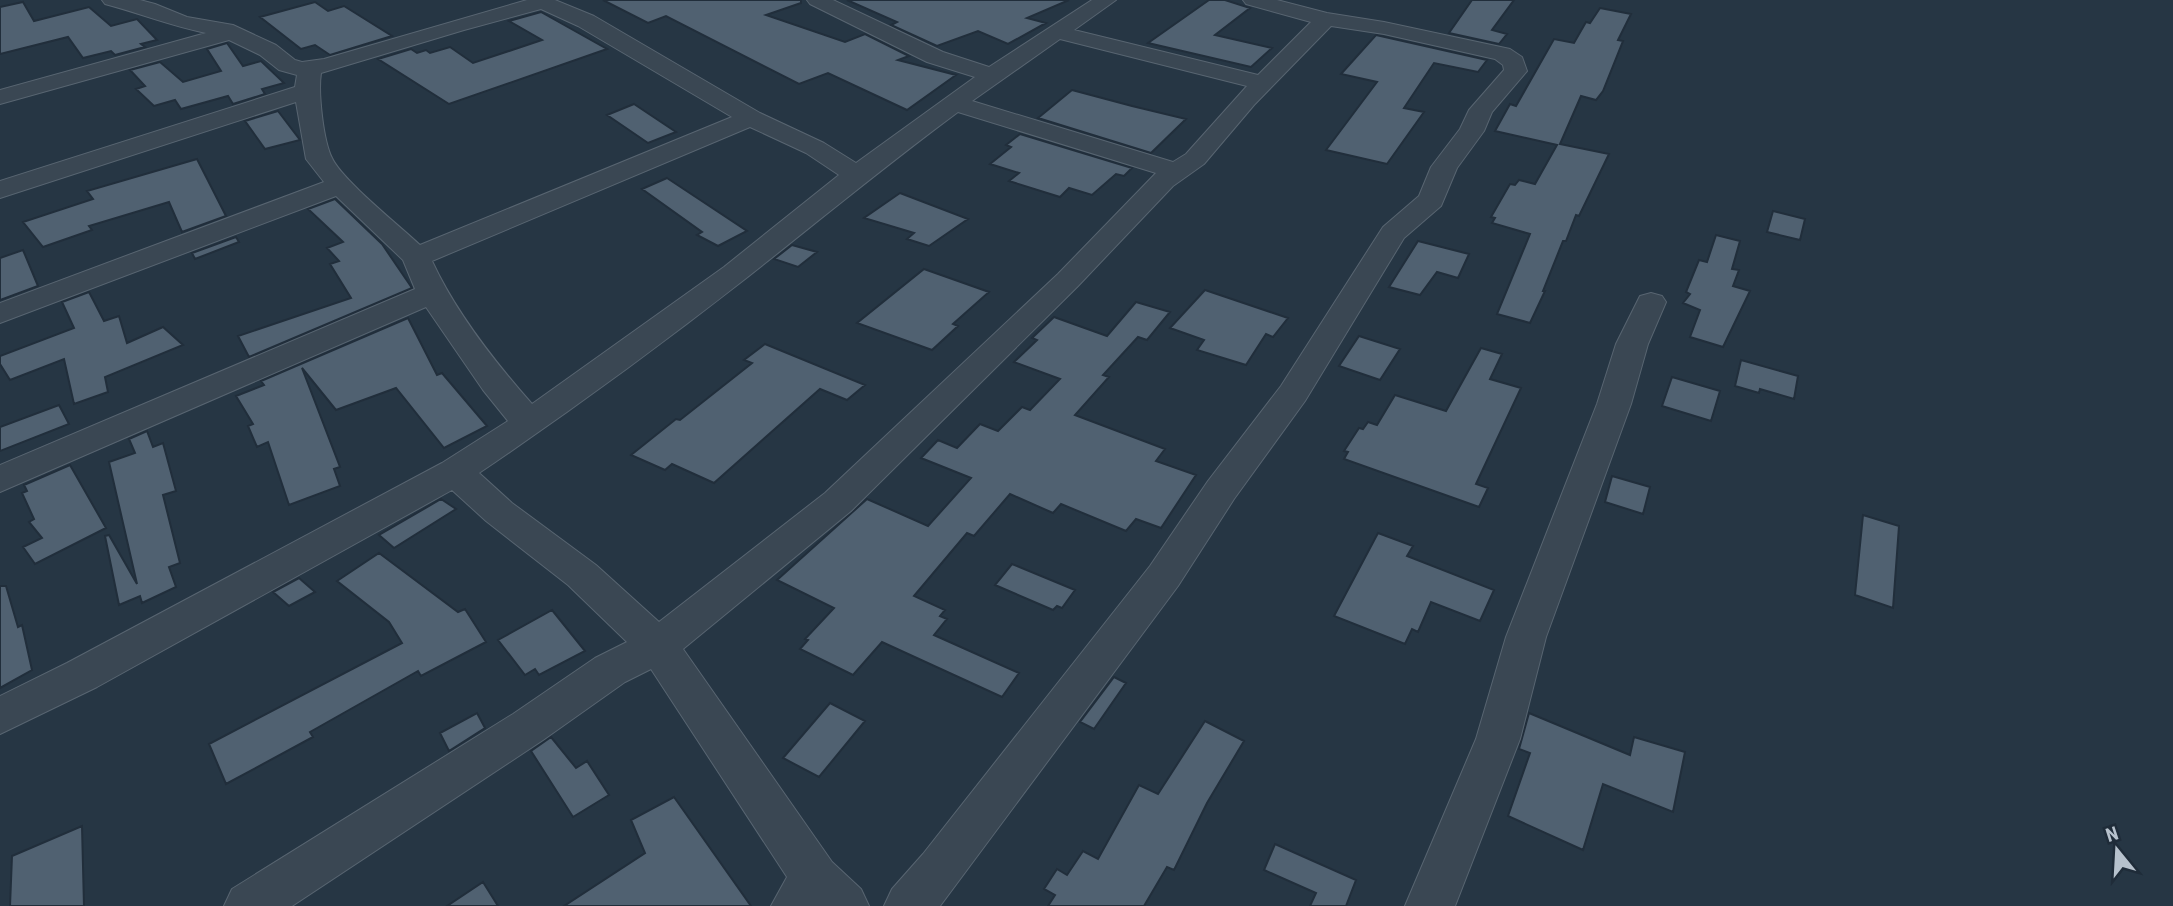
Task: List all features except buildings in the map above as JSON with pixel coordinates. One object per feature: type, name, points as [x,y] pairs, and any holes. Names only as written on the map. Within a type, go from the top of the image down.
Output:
[{"type":"street","points":[[112,0],[148,8],[182,22],[230,33],[268,50],[308,80],[319,159],[340,185],[416,257],[432,293],[495,383],[529,423]]},
{"type":"street","points":[[817,0],[935,57],[995,76]]},
{"type":"street","points":[[909,906],[940,870],[1164,576],[1221,490],[1293,393],[1393,233],[1431,200],[1444,167],[1472,131],[1482,110],[1516,71],[1514,62],[1502,54],[1384,28],[1326,19],[1253,0]]},
{"type":"street","points":[[0,190],[540,1],[586,20],[751,118],[815,148],[856,175]]},
{"type":"street","points":[[1,719],[455,472],[529,423],[734,273],[856,175],[995,76],[1013,60],[1056,32],[1090,3]]},
{"type":"street","points":[[249,906],[528,727],[610,670],[658,646],[838,502],[1068,280],[1137,206],[1175,172],[1195,159],[1263,83],[1326,19]]},
{"type":"street","points":[[1056,32],[1263,83]]},
{"type":"street","points":[[0,97],[230,33]]},
{"type":"street","points":[[954,103],[1175,172]]},
{"type":"street","points":[[416,257],[751,118]]},
{"type":"street","points":[[0,314],[340,185]]},
{"type":"street","points":[[0,479],[432,293]]},
{"type":"street","points":[[1430,906],[1498,739],[1526,637],[1614,404],[1632,344],[1651,302]]},
{"type":"street","points":[[455,472],[499,512],[582,575],[658,646],[819,897]]}]
